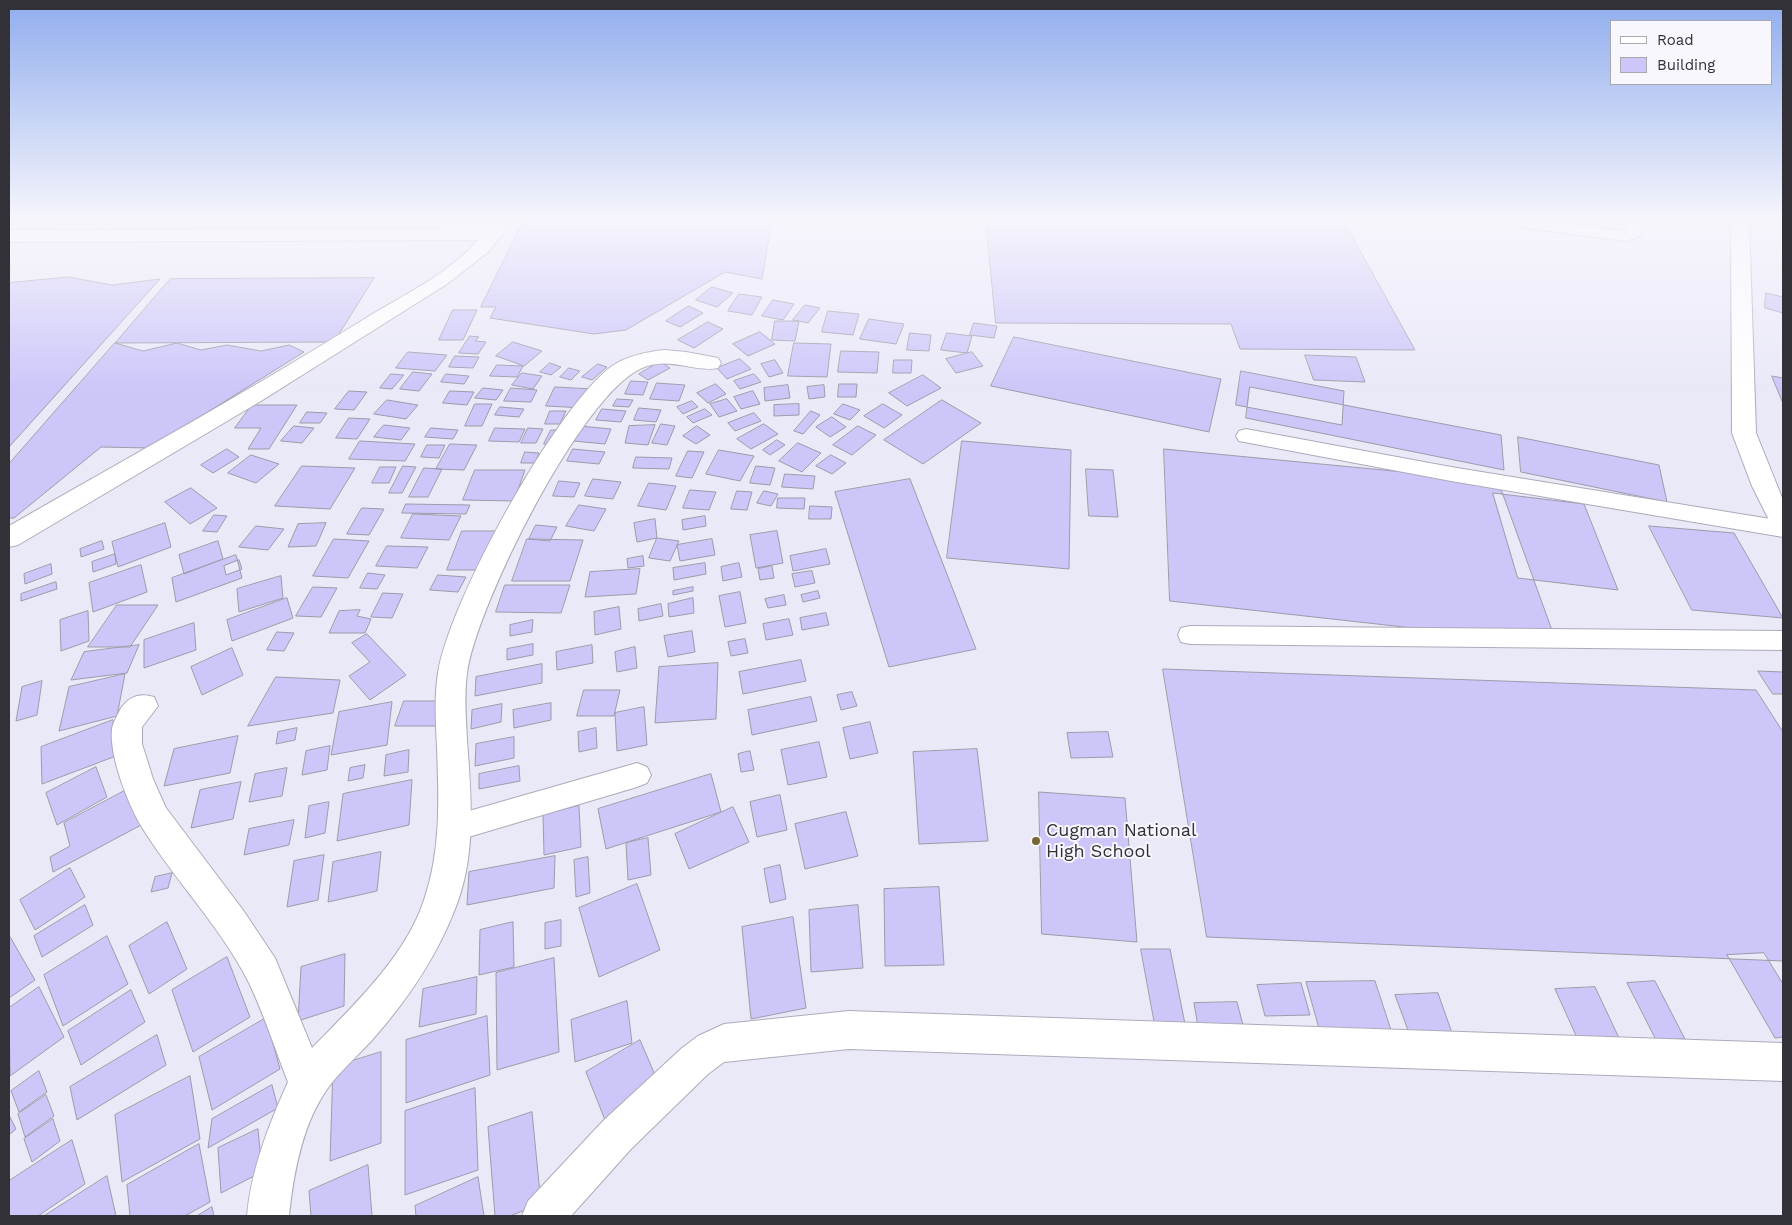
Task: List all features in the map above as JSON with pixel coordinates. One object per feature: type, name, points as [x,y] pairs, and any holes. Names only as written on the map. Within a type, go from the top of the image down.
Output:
[{"type":"street","points":[[9,538],[334,348],[441,277]]},
{"type":"street","points":[[1741,277],[1744,433],[1764,486],[1783,524]]},
{"type":"street","points":[[268,1216],[285,1139],[308,1084],[406,969],[429,931],[442,901],[451,869],[455,828],[452,673],[460,641],[476,600],[527,498],[582,413],[618,372],[636,362],[665,356],[710,363]]},
{"type":"street","points":[[143,706],[132,716],[127,726],[127,744],[136,779],[154,818],[231,922],[262,971],[308,1084]]},
{"type":"street","points":[[543,1216],[617,1135],[695,1062],[711,1049],[724,1043],[849,1030],[866,1030],[1783,1062]]},
{"type":"lane","points":[[1246,436],[1451,474],[1783,529]]},
{"type":"lane","points":[[1190,635],[1783,641]]},
{"type":"lane","points":[[455,828],[637,775]]},
{"type":"building","points":[[70,277],[112,285],[160,279],[9,447],[9,283]]},
{"type":"building","points":[[496,277],[716,277],[626,330],[594,334],[490,318],[496,307],[481,307]]},
{"type":"building","points":[[992,277],[1375,277],[1415,350],[1240,349],[1231,324],[996,323]]},
{"type":"building","points":[[374,278],[334,342],[115,343],[170,279]]},
{"type":"building","points":[[712,287],[733,293],[717,307],[696,300]]},
{"type":"building","points":[[1766,293],[1783,297],[1783,313],[1765,308]]},
{"type":"building","points":[[739,294],[762,297],[752,315],[728,311]]},
{"type":"building","points":[[773,300],[794,304],[783,320],[762,316]]},
{"type":"building","points":[[805,305],[820,308],[808,323],[793,320]]},
{"type":"building","points":[[689,306],[703,313],[680,327],[666,321]]},
{"type":"building","points":[[453,310],[477,310],[463,340],[439,340]]},
{"type":"building","points":[[828,311],[859,314],[853,335],[822,332]]},
{"type":"building","points":[[869,319],[904,324],[896,344],[860,339]]},
{"type":"building","points":[[775,321],[799,321],[795,341],[772,340]]},
{"type":"building","points":[[708,322],[723,329],[694,348],[678,340]]},
{"type":"building","points":[[974,323],[997,326],[994,338],[970,335]]},
{"type":"building","points":[[760,332],[775,344],[748,356],[733,344]]},
{"type":"building","points":[[910,333],[931,335],[929,351],[907,350]]},
{"type":"building","points":[[947,333],[972,336],[967,353],[941,350]]},
{"type":"building","points":[[470,336],[479,337],[475,341],[486,342],[478,354],[459,353]]},
{"type":"building","points":[[1014,337],[1221,379],[1209,432],[991,386]]},
{"type":"building","points":[[513,342],[542,351],[524,366],[496,356]]},
{"type":"building","points":[[115,343],[143,351],[177,343],[201,350],[227,345],[261,351],[289,345],[304,352],[150,448],[101,447],[14,518],[9,518],[9,464]]},
{"type":"building","points":[[794,343],[831,344],[827,377],[788,376]]},
{"type":"building","points":[[841,351],[879,352],[877,373],[838,372]]},
{"type":"building","points":[[408,352],[447,355],[435,371],[396,368]]},
{"type":"building","points":[[972,352],[983,366],[956,373],[946,359]]},
{"type":"building","points":[[1305,355],[1356,357],[1365,382],[1314,380]]},
{"type":"building","points":[[455,356],[479,357],[473,368],[449,367]]},
{"type":"building","points":[[740,359],[751,369],[727,379],[717,368]]},
{"type":"building","points":[[775,360],[783,373],[769,377],[761,364]]},
{"type":"building","points":[[894,360],[912,360],[911,373],[893,373]]},
{"type":"building","points":[[660,362],[670,368],[648,380],[639,374]]},
{"type":"building","points":[[550,363],[561,367],[551,375],[540,372]]},
{"type":"building","points":[[598,364],[607,367],[592,380],[582,377]]},
{"type":"building","points":[[497,365],[523,366],[517,377],[490,376]]},
{"type":"building","points":[[569,368],[580,371],[571,380],[560,377]]},
{"type":"building","points":[[1241,371],[1344,391],[1342,425],[1236,405]]},
{"type":"building","points":[[413,372],[432,374],[419,391],[400,389]]},
{"type":"building","points":[[522,373],[542,376],[533,389],[512,385]]},
{"type":"building","points":[[391,374],[404,375],[392,389],[380,388]]},
{"type":"building","points":[[446,374],[469,376],[464,384],[441,382]]},
{"type":"building","points":[[754,374],[761,382],[740,389],[734,381]]},
{"type":"building","points":[[923,375],[941,388],[907,406],[889,393]]},
{"type":"building","points":[[1772,376],[1783,378],[1783,403]]},
{"type":"building","points":[[631,381],[648,382],[643,395],[625,394]]},
{"type":"building","points":[[657,383],[685,385],[679,401],[650,399]]},
{"type":"building","points":[[716,384],[726,394],[708,403],[697,393]]},
{"type":"building","points":[[839,384],[857,384],[856,397],[838,397]]},
{"type":"building","points":[[788,385],[790,398],[765,401],[764,388]]},
{"type":"building","points":[[824,385],[825,397],[809,399],[807,387]]},
{"type":"building","points":[[555,387],[593,389],[584,408],[546,406]]},
{"type":"building","points":[[1250,387],[1501,435],[1504,470],[1246,418]]},
{"type":"building","points":[[483,388],[503,390],[496,400],[475,398]]},
{"type":"building","points":[[511,388],[537,390],[531,402],[504,401]]},
{"type":"building","points":[[349,391],[367,392],[354,410],[335,409]]},
{"type":"building","points":[[450,391],[474,392],[467,405],[443,403]]},
{"type":"building","points":[[753,391],[760,404],[741,409],[734,397]]},
{"type":"building","points":[[617,399],[633,400],[629,407],[613,406]]},
{"type":"building","points":[[727,399],[737,411],[719,417],[710,404]]},
{"type":"building","points":[[387,400],[418,405],[406,419],[374,414]]},
{"type":"building","points":[[942,400],[981,423],[923,464],[884,440]]},
{"type":"building","points":[[692,401],[698,407],[683,414],[677,407]]},
{"type":"building","points":[[475,404],[492,404],[482,426],[465,426]]},
{"type":"building","points":[[799,404],[799,415],[774,416],[774,405]]},
{"type":"building","points":[[843,404],[860,410],[850,420],[834,414]]},
{"type":"building","points":[[883,404],[902,415],[884,428],[864,416]]},
{"type":"building","points":[[252,405],[297,405],[269,449],[248,449],[261,428],[235,428]]},
{"type":"building","points":[[500,407],[524,409],[519,417],[495,415]]},
{"type":"building","points":[[639,408],[661,410],[656,422],[634,420]]},
{"type":"building","points":[[602,409],[626,411],[621,422],[596,420]]},
{"type":"building","points":[[705,409],[712,415],[693,423],[687,417]]},
{"type":"building","points":[[550,411],[566,411],[560,424],[545,424]]},
{"type":"building","points":[[811,411],[820,415],[803,434],[794,431]]},
{"type":"building","points":[[307,412],[327,413],[320,423],[300,423]]},
{"type":"building","points":[[754,413],[761,421],[735,431],[728,423]]},
{"type":"building","points":[[832,417],[846,427],[830,437],[816,427]]},
{"type":"building","points":[[349,418],[370,419],[357,439],[336,438]]},
{"type":"building","points":[[661,424],[675,426],[667,445],[652,443]]},
{"type":"building","points":[[764,424],[778,434],[751,449],[737,439]]},
{"type":"building","points":[[384,425],[410,428],[401,440],[374,437]]},
{"type":"building","points":[[655,425],[648,445],[625,443],[629,426]]},
{"type":"building","points":[[294,426],[314,428],[302,443],[281,441]]},
{"type":"building","points":[[580,426],[611,429],[605,444],[573,441]]},
{"type":"building","points":[[697,426],[710,435],[696,444],[683,436]]},
{"type":"building","points":[[858,426],[876,435],[852,455],[833,445]]},
{"type":"building","points":[[431,428],[458,430],[453,439],[425,437]]},
{"type":"building","points":[[495,428],[525,429],[519,442],[489,441]]},
{"type":"building","points":[[528,428],[543,429],[536,443],[521,443]]},
{"type":"building","points":[[551,430],[560,430],[553,445],[544,444]]},
{"type":"building","points":[[1518,437],[1659,465],[1667,502],[1521,472]]},
{"type":"building","points":[[777,440],[785,445],[770,455],[763,450]]},
{"type":"building","points":[[360,441],[415,444],[405,461],[349,459]]},
{"type":"building","points":[[962,441],[1071,450],[1069,569],[947,558]]},
{"type":"building","points":[[798,443],[821,453],[802,472],[779,461]]},
{"type":"building","points":[[450,444],[477,445],[464,470],[436,469]]},
{"type":"building","points":[[427,445],[445,445],[439,458],[421,457]]},
{"type":"building","points":[[227,449],[239,457],[213,473],[201,465]]},
{"type":"building","points":[[573,449],[605,452],[599,464],[567,461]]},
{"type":"building","points":[[1164,449],[1498,481],[1557,644],[1170,601]]},
{"type":"building","points":[[719,450],[754,456],[740,481],[706,474]]},
{"type":"building","points":[[688,451],[704,452],[692,478],[676,476]]},
{"type":"building","points":[[525,452],[539,453],[535,463],[521,463]]},
{"type":"building","points":[[251,455],[279,464],[256,483],[228,473]]},
{"type":"building","points":[[831,455],[846,463],[832,474],[816,466]]},
{"type":"building","points":[[636,457],[672,458],[669,469],[633,468]]},
{"type":"building","points":[[302,466],[355,468],[330,509],[275,506]]},
{"type":"building","points":[[403,466],[416,467],[402,493],[389,493]]},
{"type":"building","points":[[756,466],[775,468],[770,485],[750,483]]},
{"type":"building","points":[[380,467],[396,467],[389,483],[372,483]]},
{"type":"building","points":[[424,468],[442,469],[428,497],[409,497]]},
{"type":"building","points":[[1086,469],[1113,470],[1118,517],[1089,516]]},
{"type":"building","points":[[475,470],[525,470],[514,501],[463,500]]},
{"type":"building","points":[[785,474],[815,476],[813,489],[782,487]]},
{"type":"building","points":[[593,479],[621,482],[613,499],[585,496]]},
{"type":"building","points":[[910,479],[976,649],[889,667],[835,492]]},
{"type":"building","points":[[559,481],[580,483],[574,497],[553,496]]},
{"type":"building","points":[[649,483],[676,486],[666,510],[638,506]]},
{"type":"building","points":[[191,488],[217,508],[190,524],[165,502]]},
{"type":"building","points":[[690,490],[716,492],[709,510],[683,508]]},
{"type":"building","points":[[737,491],[752,492],[747,510],[731,509]]},
{"type":"building","points":[[764,491],[778,494],[771,506],[757,503]]},
{"type":"building","points":[[1493,493],[1584,504],[1618,590],[1518,578]]},
{"type":"building","points":[[778,498],[805,498],[804,509],[777,508]]},
{"type":"building","points":[[406,504],[470,505],[466,514],[402,513]]},
{"type":"building","points":[[579,505],[606,509],[594,531],[566,526]]},
{"type":"building","points":[[810,506],[832,507],[831,519],[809,519]]},
{"type":"building","points":[[362,508],[384,509],[369,535],[347,534]]},
{"type":"building","points":[[413,514],[461,516],[449,540],[401,538]]},
{"type":"building","points":[[214,515],[227,516],[217,532],[203,531]]},
{"type":"building","points":[[705,516],[706,526],[683,530],[682,520]]},
{"type":"building","points":[[655,519],[657,538],[637,542],[634,523]]},
{"type":"building","points":[[165,523],[171,547],[118,567],[112,542]]},
{"type":"building","points":[[326,523],[316,546],[288,547],[298,524]]},
{"type":"building","points":[[536,525],[557,527],[550,541],[529,539]]},
{"type":"building","points":[[256,526],[284,529],[268,550],[239,547]]},
{"type":"building","points":[[1649,526],[1734,533],[1783,618],[1692,610]]},
{"type":"building","points":[[462,531],[508,531],[494,570],[447,570]]},
{"type":"building","points":[[777,531],[783,563],[756,568],[750,535]]},
{"type":"building","points":[[657,538],[679,541],[670,561],[649,558]]},
{"type":"building","points":[[334,539],[369,541],[348,578],[313,576]]},
{"type":"building","points":[[527,539],[583,540],[570,581],[512,581]]},
{"type":"building","points":[[712,539],[715,555],[680,561],[677,545]]},
{"type":"building","points":[[102,541],[104,549],[81,557],[80,549]]},
{"type":"building","points":[[218,541],[223,559],[184,574],[179,555]]},
{"type":"building","points":[[387,546],[428,547],[417,568],[376,566]]},
{"type":"building","points":[[826,549],[830,564],[793,571],[790,556]]},
{"type":"building","points":[[115,554],[116,564],[93,572],[92,562]]},
{"type":"building","points":[[236,555],[242,578],[176,602],[172,578]]},
{"type":"building","points":[[643,556],[644,566],[628,568],[627,559]]},
{"type":"building","points":[[239,560],[242,569],[226,575],[224,566]]},
{"type":"building","points":[[705,563],[706,574],[674,580],[673,568]]},
{"type":"building","points":[[739,563],[742,577],[723,581],[721,567]]},
{"type":"building","points":[[51,564],[52,574],[25,584],[24,574]]},
{"type":"building","points":[[141,565],[147,592],[93,612],[89,583]]},
{"type":"building","points":[[772,566],[774,578],[760,580],[758,569]]},
{"type":"building","points":[[640,569],[636,594],[585,597],[590,572]]},
{"type":"building","points":[[812,571],[815,583],[795,587],[792,574]]},
{"type":"building","points":[[368,573],[385,575],[377,589],[360,588]]},
{"type":"building","points":[[438,575],[466,577],[458,592],[430,590]]},
{"type":"building","points":[[281,576],[283,598],[239,612],[237,589]]},
{"type":"building","points":[[56,582],[57,589],[21,601],[21,594]]},
{"type":"building","points":[[505,585],[570,585],[561,613],[496,612]]},
{"type":"building","points":[[313,587],[337,588],[321,617],[296,616]]},
{"type":"building","points":[[693,587],[693,591],[673,595],[673,591]]},
{"type":"building","points":[[818,591],[820,598],[803,602],[801,595]]},
{"type":"building","points":[[740,592],[746,623],[725,627],[719,596]]},
{"type":"building","points":[[383,593],[403,594],[392,618],[371,617]]},
{"type":"building","points":[[784,595],[786,605],[768,608],[765,599]]},
{"type":"building","points":[[287,598],[293,618],[232,641],[227,620]]},
{"type":"building","points":[[693,598],[694,613],[669,617],[668,604]]},
{"type":"building","points":[[661,604],[663,616],[639,621],[638,609]]},
{"type":"building","points":[[117,605],[158,605],[130,647],[88,647]]},
{"type":"building","points":[[619,607],[621,629],[595,635],[594,612]]},
{"type":"building","points":[[360,610],[357,616],[371,619],[365,633],[329,633],[339,611]]},
{"type":"building","points":[[88,611],[89,641],[61,651],[60,620]]},
{"type":"building","points":[[826,613],[829,625],[802,630],[800,618]]},
{"type":"building","points":[[789,619],[793,635],[766,640],[763,624]]},
{"type":"building","points":[[533,620],[532,632],[510,636],[510,625]]},
{"type":"building","points":[[194,623],[196,650],[144,668],[144,640]]},
{"type":"building","points":[[692,631],[695,652],[668,657],[664,636]]},
{"type":"building","points":[[277,632],[294,633],[284,651],[267,650]]},
{"type":"building","points":[[367,634],[406,675],[370,700],[349,676],[370,662],[352,643]]},
{"type":"building","points":[[745,639],[748,653],[731,656],[728,642]]},
{"type":"building","points":[[533,644],[533,655],[507,660],[507,649]]},
{"type":"building","points":[[139,645],[127,673],[71,680],[84,652]]},
{"type":"building","points":[[592,645],[593,663],[557,670],[556,652]]},
{"type":"building","points":[[635,647],[637,668],[617,672],[615,652]]},
{"type":"building","points":[[232,648],[243,675],[202,695],[191,667]]},
{"type":"building","points":[[801,660],[806,681],[743,694],[739,672]]},
{"type":"building","points":[[718,663],[716,719],[655,723],[659,667]]},
{"type":"building","points":[[542,664],[542,683],[475,696],[476,677]]},
{"type":"building","points":[[1163,669],[1756,690],[1783,732],[1783,961],[1207,937]]},
{"type":"building","points":[[1758,671],[1783,672],[1783,694],[1773,694]]},
{"type":"building","points":[[125,674],[117,716],[59,731],[69,687]]},
{"type":"building","points":[[276,677],[340,680],[333,713],[248,726]]},
{"type":"building","points":[[42,681],[37,715],[16,721],[22,687]]},
{"type":"building","points":[[584,690],[620,690],[614,716],[577,716]]},
{"type":"building","points":[[852,692],[857,706],[841,710],[837,695]]},
{"type":"building","points":[[811,697],[817,721],[752,735],[748,710]]},
{"type":"building","points":[[404,701],[449,701],[440,726],[395,726]]},
{"type":"building","points":[[392,702],[387,745],[331,755],[339,712]]},
{"type":"building","points":[[551,703],[551,720],[514,728],[513,710]]},
{"type":"building","points":[[502,704],[501,722],[471,729],[472,710]]},
{"type":"building","points":[[644,707],[647,745],[617,751],[615,713]]},
{"type":"building","points":[[113,720],[116,756],[42,784],[41,747]]},
{"type":"building","points":[[870,722],[878,753],[850,759],[843,728]]},
{"type":"building","points":[[297,728],[295,740],[276,744],[278,732]]},
{"type":"building","points":[[596,728],[597,748],[579,752],[578,732]]},
{"type":"building","points":[[1108,732],[1113,757],[1071,758],[1067,733]]},
{"type":"building","points":[[238,736],[230,773],[164,786],[174,749]]},
{"type":"building","points":[[514,737],[514,758],[475,766],[476,744]]},
{"type":"building","points":[[819,742],[827,777],[788,785],[781,750]]},
{"type":"building","points":[[330,746],[327,770],[302,775],[306,751]]},
{"type":"building","points":[[977,749],[988,841],[919,844],[913,752]]},
{"type":"building","points":[[409,750],[408,772],[384,776],[386,755]]},
{"type":"building","points":[[750,751],[754,770],[741,772],[738,754]]},
{"type":"building","points":[[365,765],[363,778],[348,781],[350,768]]},
{"type":"building","points":[[519,766],[520,781],[479,789],[479,774]]},
{"type":"building","points":[[96,767],[107,797],[57,825],[46,793]]},
{"type":"building","points":[[287,768],[282,796],[249,802],[255,774]]},
{"type":"building","points":[[711,774],[721,812],[606,849],[598,809]]},
{"type":"building","points":[[412,780],[409,825],[337,841],[343,794]]},
{"type":"building","points":[[241,782],[233,819],[191,828],[200,790]]},
{"type":"building","points":[[130,788],[143,824],[53,872],[50,857],[70,846],[64,823]]},
{"type":"building","points":[[1039,792],[1125,798],[1137,942],[1042,934]]},
{"type":"building","points":[[780,795],[787,830],[757,837],[750,802]]},
{"type":"building","points":[[329,802],[325,833],[305,838],[309,806]]},
{"type":"building","points":[[579,806],[581,847],[544,855],[543,814]]},
{"type":"building","points":[[733,807],[749,842],[689,869],[675,834]]},
{"type":"building","points":[[846,812],[858,856],[805,869],[795,824]]},
{"type":"building","points":[[294,820],[289,845],[244,855],[249,829]]},
{"type":"building","points":[[648,838],[651,875],[628,880],[626,843]]},
{"type":"building","points":[[381,852],[377,891],[328,902],[333,862]]},
{"type":"building","points":[[324,855],[318,900],[287,907],[294,861]]},
{"type":"building","points":[[555,856],[554,888],[467,905],[469,872]]},
{"type":"building","points":[[588,857],[590,893],[576,897],[574,860]]},
{"type":"building","points":[[780,865],[786,899],[770,903],[764,869]]},
{"type":"building","points":[[70,868],[85,897],[35,930],[20,900]]},
{"type":"building","points":[[172,873],[168,888],[151,892],[155,877]]},
{"type":"building","points":[[637,884],[660,950],[599,977],[579,908]]},
{"type":"building","points":[[939,887],[944,965],[885,966],[884,889]]},
{"type":"building","points":[[85,905],[93,925],[42,957],[34,936]]},
{"type":"building","points":[[858,905],[863,968],[811,972],[809,910]]},
{"type":"building","points":[[793,917],[806,1008],[751,1019],[742,927]]},
{"type":"building","points":[[561,920],[561,946],[545,949],[545,923]]},
{"type":"building","points":[[167,922],[187,969],[149,994],[129,946]]},
{"type":"building","points":[[513,922],[514,967],[479,975],[480,930]]},
{"type":"building","points":[[9,935],[35,980],[9,998]]},
{"type":"building","points":[[107,936],[128,984],[63,1026],[44,975]]},
{"type":"building","points":[[1141,949],[1170,949],[1186,1029],[1156,1030]]},
{"type":"building","points":[[1764,953],[1783,984],[1783,1037],[1775,1038],[1727,955]]},
{"type":"building","points":[[345,954],[344,1006],[298,1021],[301,967]]},
{"type":"building","points":[[227,957],[250,1017],[193,1052],[172,990]]},
{"type":"building","points":[[554,958],[559,1052],[497,1070],[496,973]]},
{"type":"building","points":[[477,977],[476,1014],[419,1027],[423,989]]},
{"type":"building","points":[[1375,981],[1391,1030],[1320,1032],[1306,982]]},
{"type":"building","points":[[1655,981],[1685,1039],[1656,1040],[1627,983]]},
{"type":"building","points":[[1301,983],[1310,1015],[1265,1016],[1257,985]]},
{"type":"building","points":[[39,987],[64,1037],[10,1076],[9,1008]]},
{"type":"building","points":[[1595,987],[1620,1040],[1578,1040],[1555,989]]},
{"type":"building","points":[[131,990],[145,1022],[81,1065],[68,1031]]},
{"type":"building","points":[[1438,993],[1452,1033],[1409,1033],[1395,995]]},
{"type":"building","points":[[627,1001],[632,1043],[575,1062],[571,1020]]},
{"type":"building","points":[[1237,1002],[1243,1025],[1198,1027],[1194,1003]]},
{"type":"building","points":[[487,1016],[490,1075],[406,1103],[406,1040]]},
{"type":"building","points":[[266,1018],[280,1069],[212,1110],[199,1057]]},
{"type":"building","points":[[157,1035],[166,1065],[77,1120],[70,1087]]},
{"type":"building","points":[[640,1040],[662,1091],[607,1125],[586,1072]]},
{"type":"building","points":[[381,1052],[381,1143],[330,1161],[333,1067]]},
{"type":"building","points":[[39,1071],[47,1092],[19,1112],[11,1091]]},
{"type":"building","points":[[190,1076],[200,1139],[122,1182],[115,1115]]},
{"type":"building","points":[[272,1085],[278,1108],[208,1148],[212,1119]]},
{"type":"building","points":[[475,1088],[478,1170],[405,1195],[405,1111]]},
{"type":"building","points":[[46,1095],[54,1116],[25,1137],[18,1114]]},
{"type":"building","points":[[532,1112],[541,1204],[510,1216],[495,1216],[488,1127]]},
{"type":"building","points":[[9,1115],[16,1129],[9,1135]]},
{"type":"building","points":[[53,1119],[60,1141],[32,1162],[24,1139]]},
{"type":"building","points":[[258,1129],[262,1172],[221,1193],[218,1148]]},
{"type":"building","points":[[72,1140],[85,1184],[38,1216],[9,1216],[9,1181]]},
{"type":"building","points":[[199,1144],[210,1202],[185,1216],[130,1216],[127,1185]]},
{"type":"building","points":[[368,1165],[372,1216],[311,1216],[309,1191]]},
{"type":"building","points":[[107,1176],[116,1216],[44,1216]]},
{"type":"building","points":[[478,1177],[484,1216],[416,1216],[415,1206]]},
{"type":"building","points":[[212,1207],[214,1216],[197,1216]]},
{"type":"place","name":"Cugman National High School","points":[[1036,841]]}]
